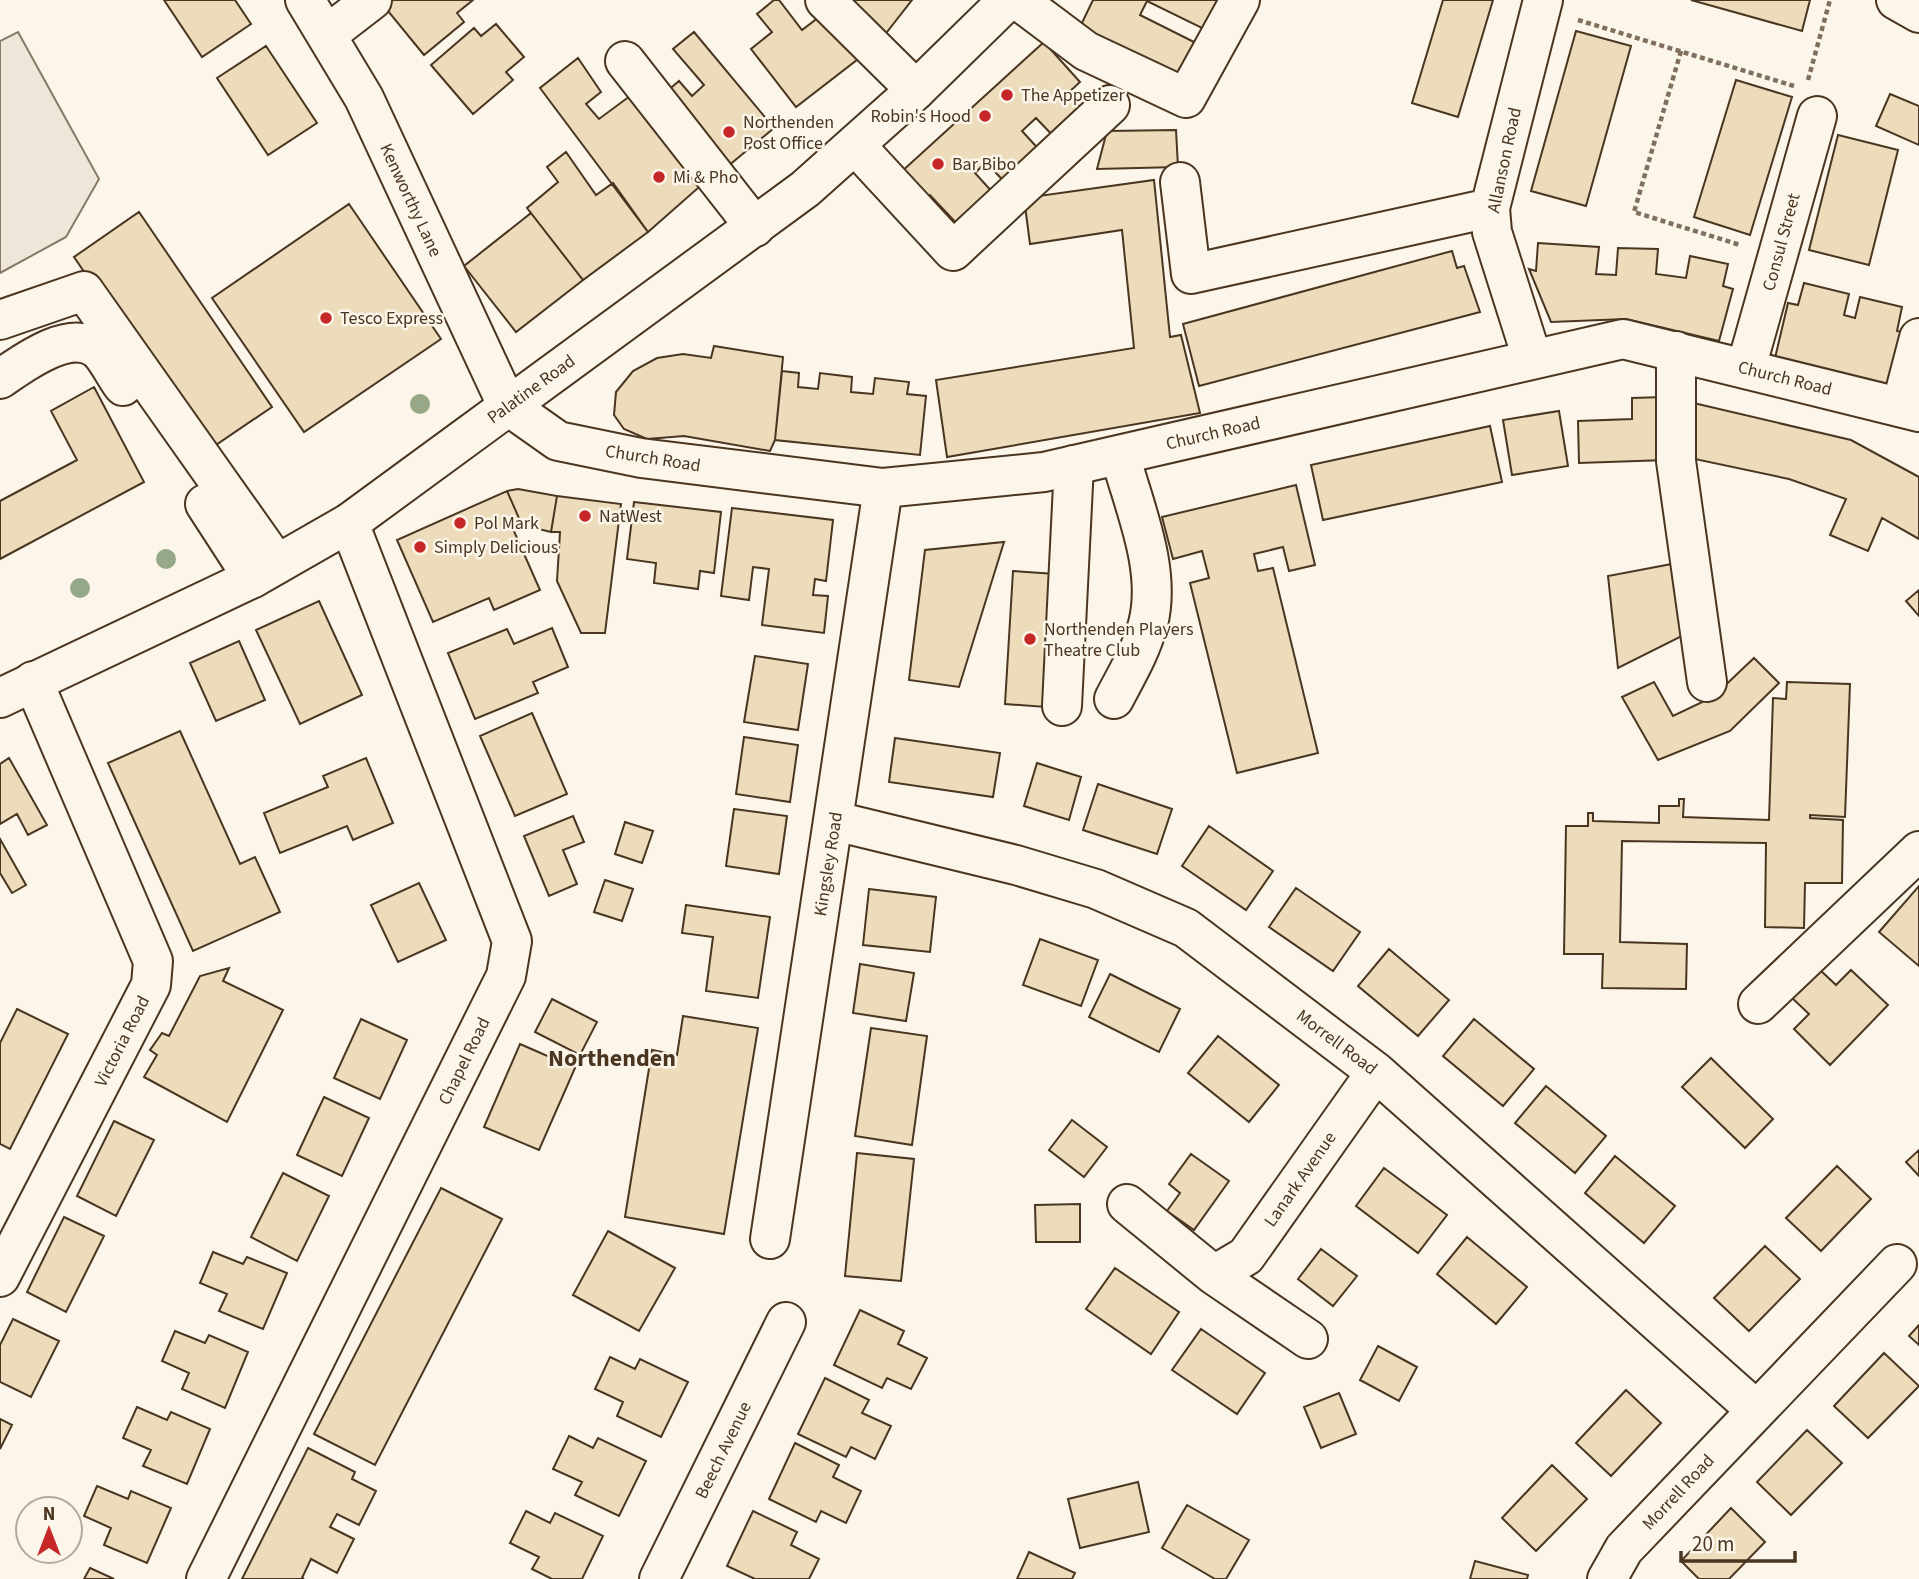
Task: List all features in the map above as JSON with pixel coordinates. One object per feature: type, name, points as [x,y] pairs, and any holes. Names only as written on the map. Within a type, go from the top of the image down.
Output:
[{"type":"street","name":"Kenworthy Lane","points":[[305,0],[328,34],[364,98],[507,405]]},
{"type":"street","points":[[328,34],[372,0]]},
{"type":"street","points":[[825,0],[916,90]]},
{"type":"street","name":"Palatine Road","points":[[0,698],[265,571],[349,523],[805,189],[916,90],[1008,0]]},
{"type":"street","points":[[1018,0],[1086,51],[1186,98],[1240,0]]},
{"type":"street","points":[[1896,0],[1919,13]]},
{"type":"street","name":"Allanson Road","points":[[1532,358],[1492,232],[1490,208],[1542,4]]},
{"type":"street","points":[[625,61],[755,226]]},
{"type":"street","name":"Consul Street","points":[[1746,368],[1777,256],[1811,102]]},
{"type":"street","points":[[855,145],[953,251],[1110,105]]},
{"type":"street","points":[[1180,182],[1191,274],[1490,208]]},
{"type":"street","points":[[0,320],[84,291],[265,571]]},
{"type":"street","points":[[1910,410],[1919,338]]},
{"type":"street","name":"Church Road","points":[[507,405],[558,441],[641,458],[883,488],[1044,472],[1623,339],[1910,410]]},
{"type":"street","points":[[0,379],[48,349],[64,344],[96,349],[265,571]]},
{"type":"street","points":[[1676,351],[1676,461],[1707,682]]},
{"type":"street","points":[[1114,699],[1139,652],[1149,622],[1152,584],[1146,549],[1120,455]]},
{"type":"street","points":[[1062,706],[1074,465]]},
{"type":"street","name":"Kingsley Road","points":[[770,1239],[883,488]]},
{"type":"street","name":"Chapel Road","points":[[206,1579],[506,976],[512,940],[349,523]]},
{"type":"street","name":"Victoria Road","points":[[0,1277],[150,985],[153,961],[33,681]]},
{"type":"street","name":"Morrell Road","points":[[835,821],[1016,865],[1096,890],[1186,928],[1376,1072],[1755,1409]]},
{"type":"street","points":[[1758,1003],[1919,851]]},
{"type":"street","name":"Lanark Avenue","points":[[1214,1275],[1246,1256],[1376,1072]]},
{"type":"street","points":[[1127,1204],[1214,1275],[1308,1339]]},
{"type":"street","name":"Morrell Road","points":[[1606,1579],[1625,1549],[1755,1409],[1897,1264]]},
{"type":"street","name":"Beech Avenue","points":[[659,1579],[786,1322]]},
{"type":"path","points":[[1542,4],[1681,51],[1811,102],[1830,0]]},
{"type":"path","points":[[1681,51],[1633,212],[1777,256]]},
{"type":"shaded area","points":[[18,32],[99,179],[66,237],[0,273],[0,41]]},
{"type":"building","points":[[164,0],[235,0],[251,24],[202,57]]},
{"type":"building","points":[[389,0],[473,0],[457,13],[464,22],[424,55],[383,5]]},
{"type":"building","points":[[774,0],[779,0],[802,30],[827,11],[862,56],[796,107],[751,49],[772,32],[757,14]]},
{"type":"building","points":[[845,0],[912,0],[880,41]]},
{"type":"building","points":[[1093,0],[1221,0],[1206,30],[1147,1],[1140,15],[1196,43],[1177,80],[1078,31]]},
{"type":"building","points":[[1443,0],[1493,0],[1458,117],[1412,103]]},
{"type":"building","points":[[1691,0],[1810,0],[1802,31]]},
{"type":"building","points":[[496,24],[524,57],[506,72],[513,80],[473,114],[431,65],[474,28],[481,36]]},
{"type":"building","points":[[1576,31],[1631,46],[1586,206],[1531,191]]},
{"type":"building","points":[[694,32],[774,128],[722,171],[660,97],[679,81],[692,96],[704,85],[673,49]]},
{"type":"building","points":[[1044,42],[1080,82],[1067,94],[1086,115],[1058,141],[1036,118],[1022,131],[1044,155],[1009,187],[986,162],[975,173],[995,195],[960,227],[930,195],[925,199],[900,173]]},
{"type":"building","points":[[266,46],[317,123],[268,155],[217,78]]},
{"type":"building","points":[[578,58],[601,92],[586,104],[599,119],[634,93],[706,181],[648,232],[540,88]]},
{"type":"building","points":[[1736,80],[1792,97],[1750,235],[1694,217]]},
{"type":"building","points":[[1890,94],[1919,106],[1919,145],[1876,126]]},
{"type":"building","points":[[1176,130],[1178,167],[1097,169],[1107,131]]},
{"type":"building","points":[[1838,135],[1898,150],[1869,265],[1809,250]]},
{"type":"building","points":[[566,152],[596,195],[613,183],[648,232],[583,280],[527,208],[558,182],[547,167]]},
{"type":"building","points":[[1154,180],[1170,337],[1181,335],[1200,413],[947,457],[936,380],[1134,348],[1122,230],[1030,244],[1024,198]]},
{"type":"building","name":"Tesco Express","points":[[349,204],[441,339],[304,432],[212,298]]},
{"type":"building","points":[[139,212],[272,407],[207,451],[74,257]]},
{"type":"building","points":[[531,213],[583,280],[516,332],[464,266]]},
{"type":"building","points":[[1538,243],[1599,247],[1596,274],[1616,275],[1618,248],[1658,249],[1656,274],[1686,278],[1690,256],[1728,264],[1723,286],[1733,289],[1719,341],[1626,319],[1551,322],[1529,269],[1536,271]]},
{"type":"building","points":[[1452,251],[1457,268],[1464,266],[1480,312],[1199,386],[1183,324]]},
{"type":"building","points":[[1804,283],[1849,294],[1844,315],[1855,318],[1860,297],[1902,307],[1897,331],[1903,332],[1890,386],[1775,358],[1788,303],[1798,305]]},
{"type":"building","points":[[714,346],[783,357],[775,440],[770,451],[684,436],[647,439],[624,429],[614,415],[616,392],[633,371],[657,358],[683,354],[711,358]]},
{"type":"building","points":[[782,371],[799,373],[798,387],[818,389],[820,373],[852,377],[851,392],[873,394],[875,378],[909,382],[907,394],[926,396],[920,455],[775,440]]},
{"type":"building","points":[[94,387],[144,482],[0,559],[0,501],[77,460],[51,411]]},
{"type":"building","points":[[1664,397],[1666,460],[1579,463],[1578,421],[1632,419],[1632,398]]},
{"type":"building","points":[[1685,401],[1851,440],[1919,477],[1919,539],[1882,518],[1868,551],[1830,535],[1846,499],[1789,479],[1690,458]]},
{"type":"building","points":[[1559,411],[1568,466],[1512,475],[1503,420]]},
{"type":"building","points":[[1490,426],[1502,482],[1323,520],[1311,465]]},
{"type":"building","points":[[1296,485],[1315,565],[1289,571],[1283,547],[1254,554],[1258,571],[1273,568],[1318,753],[1237,773],[1190,583],[1209,578],[1202,551],[1173,559],[1162,517]]},
{"type":"building","points":[[518,489],[557,496],[551,532],[522,525],[507,491]]},
{"type":"building","points":[[507,491],[522,525],[513,529],[540,590],[494,610],[489,598],[433,622],[397,540]]},
{"type":"building","points":[[557,496],[621,504],[605,633],[581,633],[557,581],[560,532],[551,532]]},
{"type":"building","points":[[634,502],[721,512],[714,573],[700,571],[698,589],[654,583],[656,563],[627,559]]},
{"type":"building","points":[[732,508],[833,520],[826,581],[815,579],[813,595],[828,596],[824,633],[762,625],[769,569],[753,567],[749,600],[721,596]]},
{"type":"building","points":[[1004,542],[959,687],[909,680],[925,550]]},
{"type":"building","points":[[1677,563],[1684,635],[1618,668],[1608,576]]},
{"type":"building","name":"Northenden Players Theatre Club","points":[[1013,571],[1055,574],[1046,707],[1005,704]]},
{"type":"building","points":[[1919,590],[1919,616],[1906,601]]},
{"type":"building","points":[[319,601],[362,695],[300,724],[256,630]]},
{"type":"building","points":[[552,628],[568,667],[533,682],[538,693],[475,719],[448,653],[507,629],[514,644]]},
{"type":"building","points":[[239,641],[265,700],[216,721],[190,663]]},
{"type":"building","points":[[755,656],[808,664],[798,730],[744,722]]},
{"type":"building","points":[[1754,658],[1779,683],[1730,731],[1658,760],[1622,697],[1654,682],[1673,716],[1713,697]]},
{"type":"building","points":[[1787,682],[1850,684],[1845,817],[1810,815],[1810,818],[1843,820],[1842,883],[1805,883],[1804,928],[1765,927],[1766,843],[1622,841],[1620,942],[1687,944],[1686,989],[1602,988],[1603,954],[1564,954],[1566,826],[1588,826],[1588,813],[1593,813],[1593,821],[1659,823],[1659,806],[1679,806],[1679,799],[1684,799],[1683,817],[1769,820],[1773,698],[1786,699]]},
{"type":"building","points":[[532,713],[567,794],[515,816],[480,736]]},
{"type":"building","points":[[180,731],[240,864],[255,857],[280,912],[193,951],[108,763]]},
{"type":"building","points":[[744,737],[798,745],[790,802],[736,794]]},
{"type":"building","points":[[895,738],[1000,753],[993,797],[889,782]]},
{"type":"building","points":[[9,758],[47,825],[28,835],[17,814],[0,824],[0,764]]},
{"type":"building","points":[[366,758],[393,823],[353,840],[347,826],[280,853],[264,813],[328,787],[323,776]]},
{"type":"building","points":[[1037,763],[1081,777],[1069,820],[1024,806]]},
{"type":"building","points":[[1098,784],[1172,809],[1157,854],[1083,830]]},
{"type":"building","points":[[734,809],[787,816],[779,874],[726,866]]},
{"type":"building","points":[[573,816],[584,842],[563,850],[577,884],[549,896],[524,836]]},
{"type":"building","points":[[625,822],[653,831],[642,863],[615,854]]},
{"type":"building","points":[[1209,826],[1273,871],[1246,910],[1182,866]]},
{"type":"building","points":[[0,839],[26,885],[12,893],[0,873]]},
{"type":"building","points":[[605,880],[633,889],[622,921],[594,912]]},
{"type":"building","points":[[419,883],[446,940],[398,962],[371,905]]},
{"type":"building","points":[[1919,886],[1919,966],[1879,932]]},
{"type":"building","points":[[1296,888],[1360,932],[1333,971],[1269,927]]},
{"type":"building","points":[[869,889],[936,897],[930,952],[863,945]]},
{"type":"building","points":[[686,905],[770,917],[758,998],[706,991],[713,937],[682,933]]},
{"type":"building","points":[[1040,939],[1098,960],[1081,1006],[1023,985]]},
{"type":"building","points":[[1389,949],[1449,1000],[1418,1036],[1358,986]]},
{"type":"building","points":[[860,964],[914,973],[906,1021],[853,1013]]},
{"type":"building","points":[[229,968],[223,981],[283,1010],[227,1122],[144,1077],[157,1055],[150,1050],[162,1033],[169,1036],[200,976]]},
{"type":"building","points":[[1819,969],[1836,985],[1851,970],[1888,1005],[1830,1065],[1794,1029],[1809,1014],[1791,997]]},
{"type":"building","points":[[1110,974],[1180,1009],[1159,1052],[1089,1017]]},
{"type":"building","points":[[552,999],[597,1022],[580,1055],[535,1032]]},
{"type":"building","points":[[17,1009],[68,1034],[10,1149],[0,1144],[0,1043]]},
{"type":"building","points":[[683,1016],[758,1028],[724,1234],[625,1217],[652,1050],[677,1055]]},
{"type":"building","points":[[361,1019],[407,1040],[380,1099],[334,1078]]},
{"type":"building","points":[[1474,1019],[1534,1069],[1503,1106],[1443,1056]]},
{"type":"building","points":[[871,1028],[927,1036],[912,1145],[855,1136]]},
{"type":"building","points":[[1218,1036],[1279,1085],[1249,1122],[1188,1073]]},
{"type":"building","points":[[520,1044],[575,1068],[539,1150],[484,1127]]},
{"type":"building","points":[[1711,1058],[1773,1119],[1745,1148],[1682,1087]]},
{"type":"building","points":[[1546,1086],[1606,1136],[1575,1173],[1515,1123]]},
{"type":"building","points":[[324,1097],[369,1118],[342,1176],[297,1155]]},
{"type":"building","points":[[1072,1120],[1107,1147],[1084,1177],[1049,1150]]},
{"type":"building","points":[[114,1121],[154,1140],[116,1216],[77,1196]]},
{"type":"building","points":[[1919,1150],[1919,1176],[1906,1162]]},
{"type":"building","points":[[857,1153],[914,1159],[901,1281],[845,1276]]},
{"type":"building","points":[[1191,1154],[1229,1181],[1194,1230],[1167,1211],[1180,1193],[1169,1184]]},
{"type":"building","points":[[1615,1156],[1675,1206],[1644,1243],[1585,1193]]},
{"type":"building","points":[[1837,1166],[1871,1199],[1821,1251],[1786,1218]]},
{"type":"building","points":[[1384,1168],[1447,1215],[1418,1253],[1356,1206]]},
{"type":"building","points":[[283,1173],[329,1196],[297,1261],[251,1237]]},
{"type":"building","points":[[441,1188],[502,1219],[375,1465],[314,1434]]},
{"type":"building","points":[[1080,1204],[1080,1242],[1036,1242],[1035,1205]]},
{"type":"building","points":[[64,1217],[104,1236],[66,1312],[27,1292]]},
{"type":"building","points":[[608,1231],[675,1268],[639,1331],[573,1295]]},
{"type":"building","points":[[1467,1237],[1527,1287],[1496,1324],[1437,1274]]},
{"type":"building","points":[[1765,1246],[1800,1279],[1749,1331],[1714,1298]]},
{"type":"building","points":[[1321,1249],[1357,1276],[1333,1306],[1298,1279]]},
{"type":"building","points":[[213,1252],[243,1264],[247,1257],[287,1273],[263,1329],[219,1311],[227,1294],[200,1283]]},
{"type":"building","points":[[1115,1268],[1179,1312],[1151,1354],[1086,1309]]},
{"type":"building","points":[[860,1310],[904,1331],[898,1344],[927,1358],[911,1389],[887,1378],[882,1388],[834,1365]]},
{"type":"building","points":[[13,1319],[59,1341],[31,1397],[0,1382],[0,1345]]},
{"type":"building","points":[[1919,1325],[1919,1345],[1909,1336]]},
{"type":"building","points":[[1201,1329],[1265,1373],[1237,1414],[1172,1370]]},
{"type":"building","points":[[175,1331],[205,1343],[209,1335],[248,1352],[225,1408],[182,1389],[189,1373],[162,1361]]},
{"type":"building","points":[[1378,1346],[1417,1367],[1399,1401],[1360,1380]]},
{"type":"building","points":[[1884,1353],[1919,1386],[1868,1438],[1834,1406]]},
{"type":"building","points":[[610,1357],[635,1369],[640,1359],[688,1382],[661,1437],[617,1416],[623,1402],[595,1389]]},
{"type":"building","points":[[825,1378],[869,1400],[862,1413],[891,1426],[875,1459],[851,1447],[846,1457],[798,1434]]},
{"type":"building","points":[[1626,1390],[1661,1423],[1611,1476],[1576,1443]]},
{"type":"building","points":[[1339,1393],[1356,1434],[1321,1448],[1304,1407]]},
{"type":"building","points":[[137,1407],[167,1420],[171,1412],[210,1429],[187,1484],[143,1466],[151,1450],[123,1438]]},
{"type":"building","points":[[0,1419],[12,1425],[0,1449]]},
{"type":"building","points":[[1807,1430],[1842,1463],[1791,1515],[1757,1482]]},
{"type":"building","points":[[569,1436],[593,1448],[598,1438],[646,1461],[619,1516],[575,1495],[582,1482],[553,1469]]},
{"type":"building","points":[[795,1443],[839,1465],[833,1477],[861,1491],[846,1523],[821,1511],[816,1522],[769,1499]]},
{"type":"building","points":[[308,1448],[355,1472],[352,1479],[376,1491],[359,1525],[337,1514],[330,1527],[354,1539],[337,1573],[311,1559],[302,1578],[304,1579],[242,1579]]},
{"type":"building","points":[[1552,1465],[1587,1499],[1536,1551],[1502,1518]]},
{"type":"building","points":[[1138,1482],[1149,1532],[1080,1548],[1068,1499]]},
{"type":"building","points":[[97,1486],[128,1499],[131,1491],[171,1508],[147,1563],[104,1545],[111,1528],[84,1516]]},
{"type":"building","points":[[1187,1505],[1249,1540],[1226,1579],[1215,1579],[1162,1548]]},
{"type":"building","points":[[1731,1508],[1765,1542],[1729,1579],[1699,1579],[1681,1561]]},
{"type":"building","points":[[526,1511],[550,1523],[555,1513],[603,1536],[582,1579],[552,1579],[532,1569],[539,1557],[510,1543]]},
{"type":"building","points":[[753,1511],[797,1532],[791,1545],[819,1559],[809,1579],[755,1579],[727,1566]]},
{"type":"building","points":[[1029,1552],[1075,1573],[1072,1579],[1017,1579]]},
{"type":"building","points":[[1475,1561],[1528,1575],[1527,1579],[1470,1579]]},
{"type":"building","points":[[90,1568],[114,1579],[84,1579]]},
{"type":"place","name":"The Appetizer","points":[[1007,95]]},
{"type":"place","name":"Robin's Hood","points":[[985,116]]},
{"type":"place","name":"Northenden Post Office","points":[[729,132]]},
{"type":"place","name":"Bar Bibo","points":[[938,164]]},
{"type":"place","name":"Mi & Pho","points":[[659,177]]},
{"type":"place","name":"Tesco Express","points":[[326,318]]},
{"type":"place","name":"NatWest","points":[[585,516]]},
{"type":"place","name":"Pol Mark","points":[[460,523]]},
{"type":"place","name":"Simply Delicious","points":[[420,547]]},
{"type":"place","name":"Northenden Players Theatre Club","points":[[1030,639]]},
{"type":"district","name":"Northenden","points":[[612,1058]]}]
